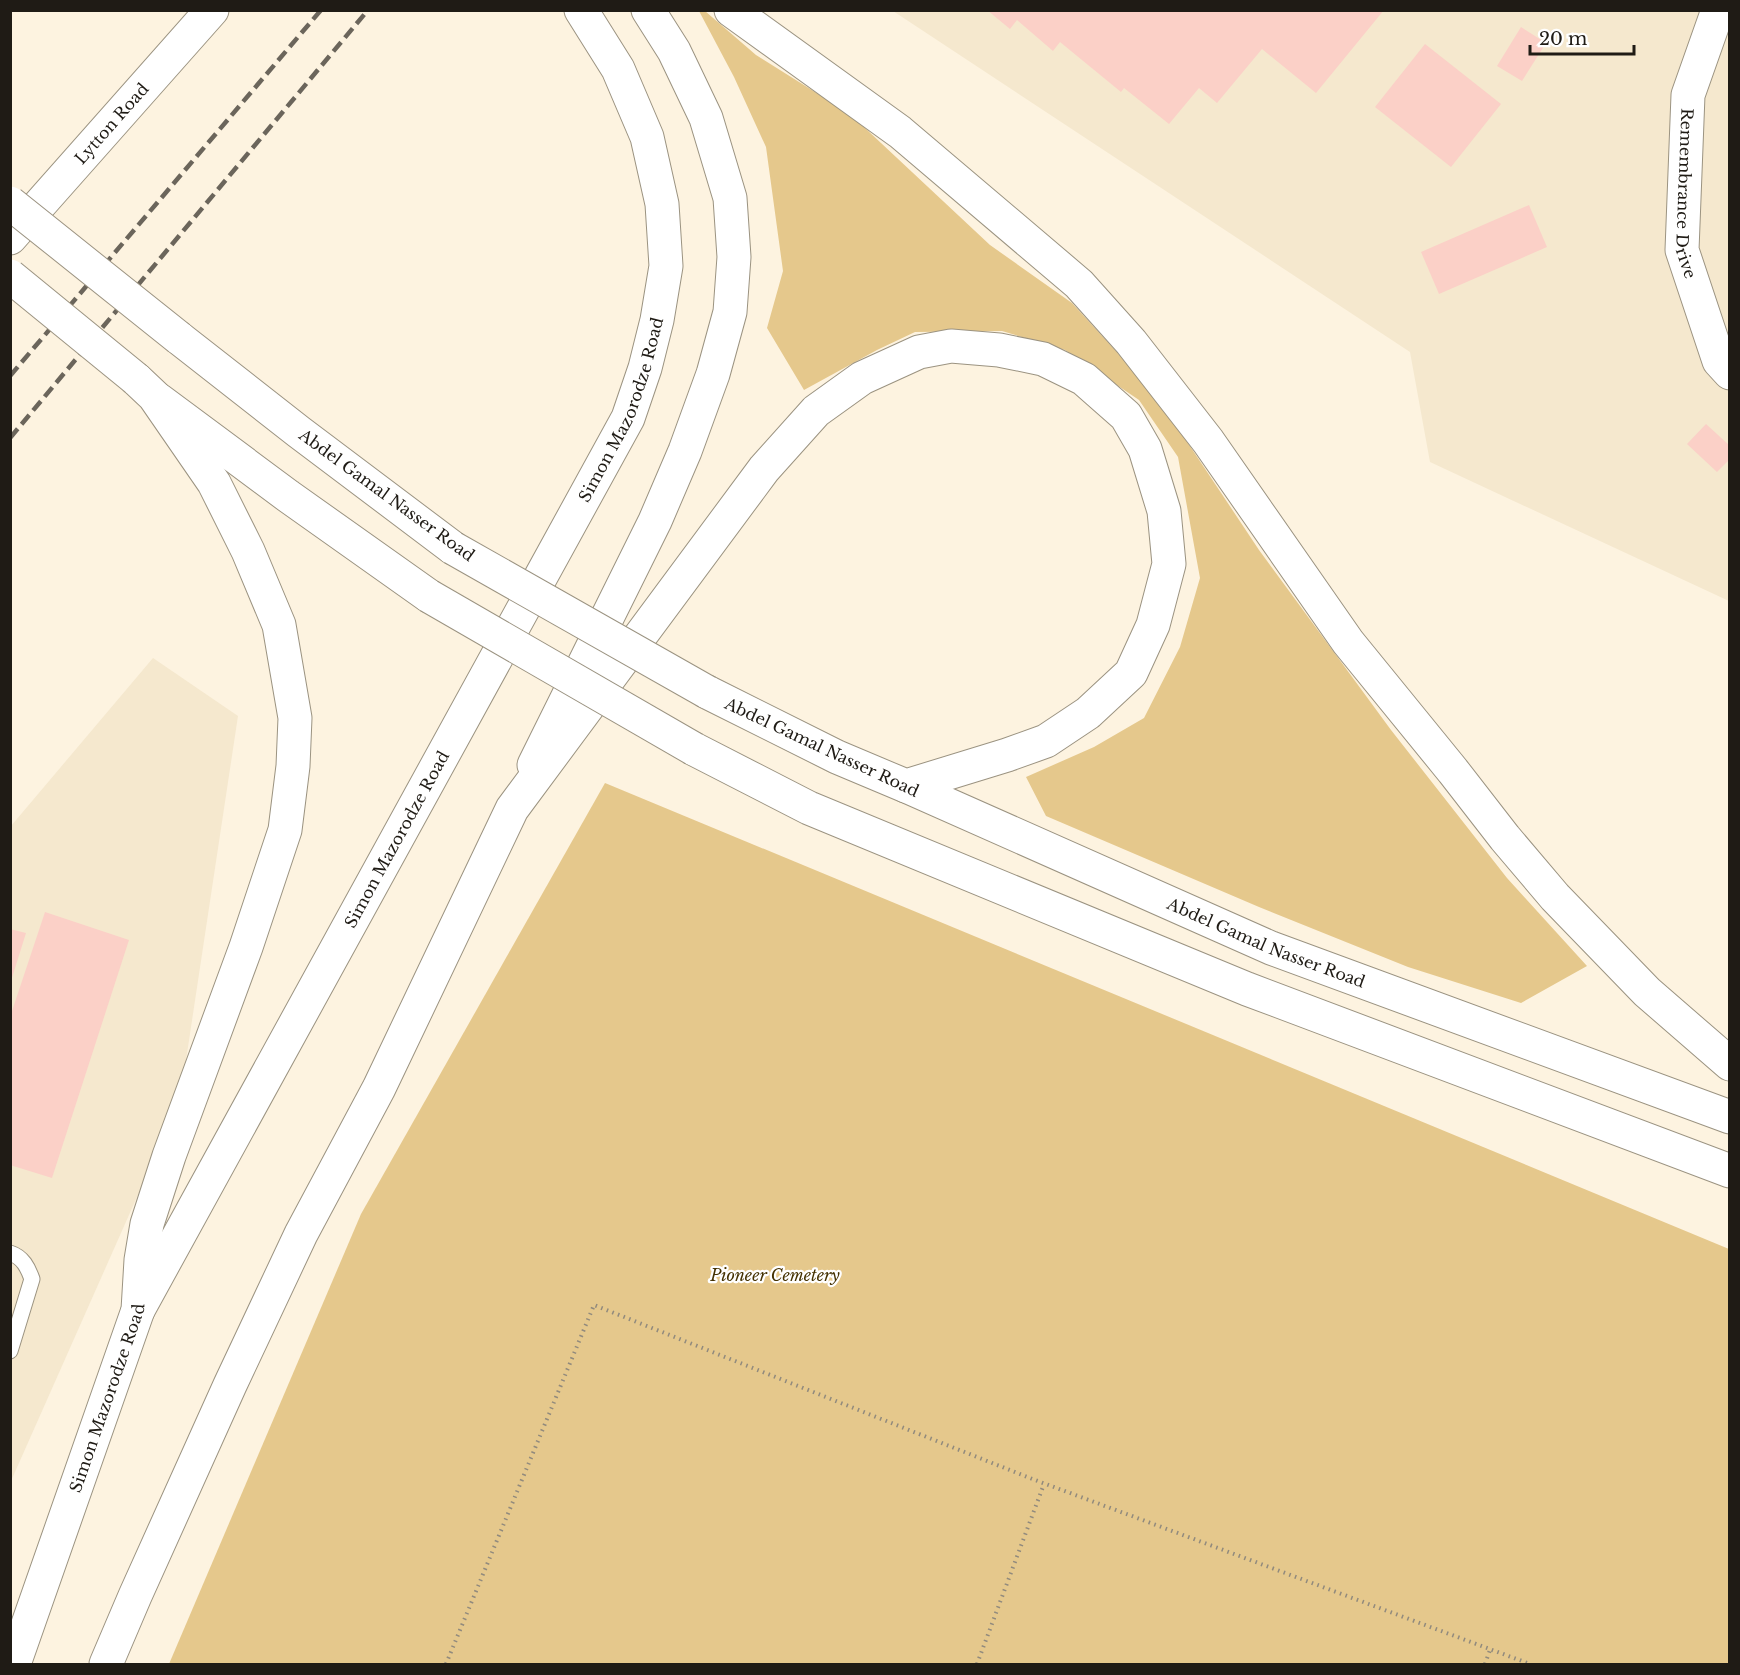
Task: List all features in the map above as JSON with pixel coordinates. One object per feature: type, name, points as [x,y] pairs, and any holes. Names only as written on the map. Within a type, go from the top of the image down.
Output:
[{"type":"main road","name":"Lytton Road","points":[[10,238],[212,10]]},
{"type":"main road","name":"Simon Mazorodze Road","points":[[14,1665],[138,1311],[628,418],[645,368],[666,266],[662,204],[647,137],[618,69],[581,10]]},
{"type":"main road","points":[[106,1665],[235,1374],[301,1234],[379,1089],[512,809],[655,520],[685,451],[713,374],[730,312],[734,257],[730,198],[706,118],[674,51],[648,10]]},
{"type":"main road","points":[[730,10],[900,132],[1079,284],[1131,342],[1208,441],[1348,642],[1505,838],[1555,897],[1647,992],[1730,1064]]},
{"type":"main road","name":"Remembrance Drive","points":[[1718,10],[1688,95],[1682,250],[1719,361],[1730,373]]},
{"type":"main road","name":"Abdel Gamal Nasser Road","points":[[10,203],[178,338],[453,548],[706,692],[837,757],[1271,948],[1730,1117]]},
{"type":"main road","points":[[10,276],[145,388],[288,496],[429,596],[694,749],[809,808],[1247,989],[1730,1171]]},
{"type":"main road","points":[[512,809],[764,469],[816,411],[862,378],[919,352],[951,346],[999,350],[1043,358],[1084,379],[1126,417],[1145,449],[1164,511],[1168,564],[1153,625],[1131,673],[1088,713],[1046,741],[906,786]]},
{"type":"main road","points":[[138,1311],[141,1260],[147,1224],[169,1156],[246,947],[285,830],[293,766],[295,718],[279,625],[248,551],[214,483],[145,388]]},
{"type":"lane","points":[[10,1253],[16,1254],[26,1266],[32,1279],[10,1352]]},
{"type":"path","points":[[446,1665],[594,1305],[1044,1484],[1530,1665]]},
{"type":"path","points":[[977,1665],[1044,1484]]},
{"type":"path","points":[[1485,1665],[1490,1650]]},
{"type":"shaded area","points":[[893,11],[1729,11],[1729,601],[1430,462],[1410,352]]},
{"type":"shaded area","points":[[153,658],[238,716],[180,1100],[11,1481],[11,826]]},
{"type":"green space","points":[[699,11],[705,11],[756,55],[850,114],[990,245],[1072,303],[1156,395],[1259,550],[1391,730],[1507,878],[1587,966],[1521,1003],[1408,967],[1259,907],[1046,816],[1026,777],[1094,747],[1144,718],[1180,647],[1200,578],[1178,457],[1139,400],[1065,350],[1002,331],[915,332],[804,390],[767,328],[783,271],[766,147],[734,77]]},
{"type":"green space","name":"Pioneer Cemetery","points":[[605,783],[1729,1249],[1729,1664],[169,1664],[361,1214]]},
{"type":"building","points":[[987,10],[1384,10],[1316,93],[1262,49],[1217,103],[1199,88],[1169,124],[1124,88],[1121,92],[1060,42],[1053,51],[1017,20],[1010,29]]},
{"type":"building","points":[[1521,27],[1546,43],[1522,81],[1497,66]]},
{"type":"building","points":[[1425,44],[1501,104],[1451,167],[1375,107]]},
{"type":"building","points":[[1529,205],[1547,247],[1439,294],[1421,252]]},
{"type":"building","points":[[1706,424],[1730,446],[1730,459],[1717,472],[1687,444]]},
{"type":"building","points":[[45,912],[129,940],[52,1178],[10,1165],[10,1017]]},
{"type":"building","points":[[10,929],[26,933],[11,981],[10,981]]},
{"type":"railway","points":[[10,376],[321,10]]},
{"type":"railway","points":[[10,438],[368,10]]}]
